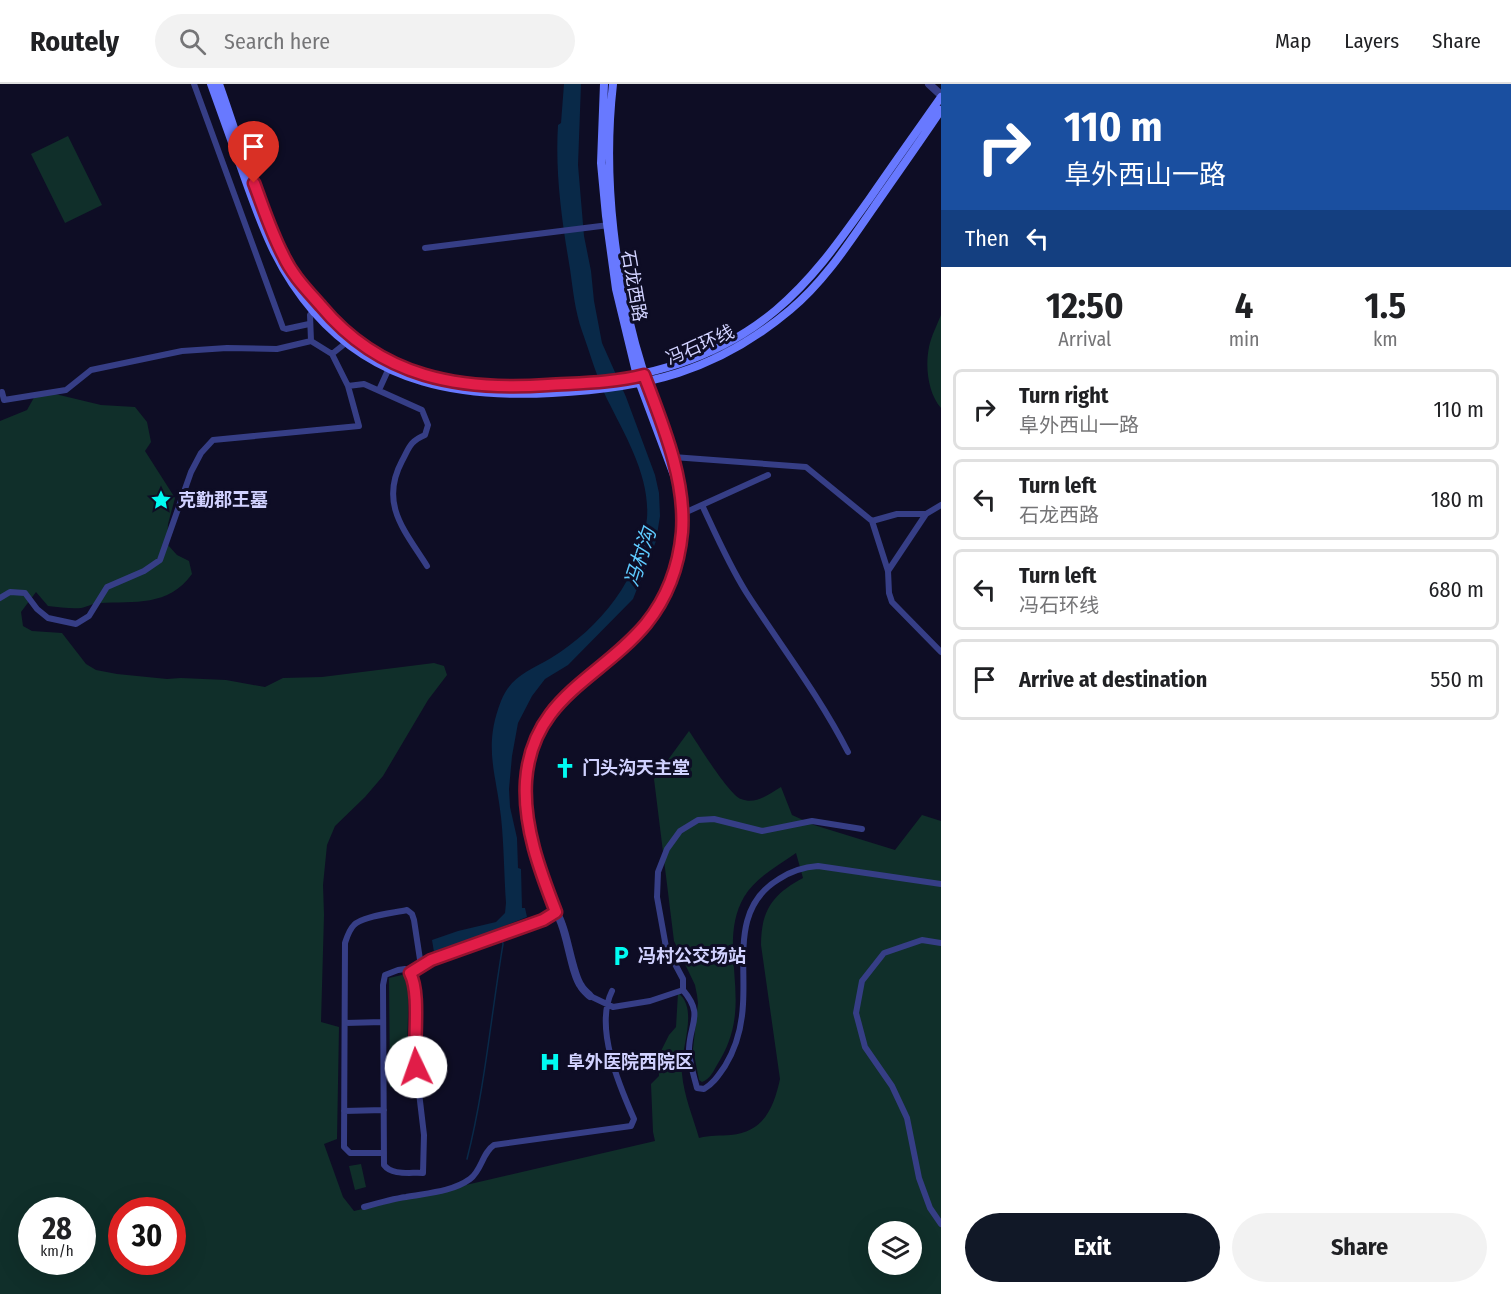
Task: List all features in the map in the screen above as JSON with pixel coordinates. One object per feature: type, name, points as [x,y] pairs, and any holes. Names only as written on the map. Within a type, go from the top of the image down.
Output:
[{"type":"main road","name":"冯石环线","points":[[211,84],[271,248],[287,277],[316,308],[376,353],[403,367],[454,383],[499,387],[625,387],[714,350],[756,325],[788,300],[826,260],[941,96]]},
{"type":"main road","name":"冯石环线","points":[[219,84],[265,213],[283,256],[331,331],[389,368],[426,383],[470,393],[526,395],[596,386],[620,378],[642,380],[696,367],[735,349],[758,335],[804,298],[841,253],[941,110]]},
{"type":"main road","name":"石龙西路","points":[[604,84],[601,163],[610,224],[642,380],[678,486]]},
{"type":"main road","name":"石龙西路","points":[[610,224],[613,84]]},
{"type":"main road","name":"石龙西路","points":[[642,380],[671,447],[678,486]]},
{"type":"street","points":[[194,84],[283,328],[309,324]]},
{"type":"street","points":[[929,84],[941,96]]},
{"type":"street","points":[[425,248],[610,224]]},
{"type":"street","points":[[311,341],[310,315],[316,308]]},
{"type":"street","points":[[0,598],[10,592],[25,593],[37,609],[48,618],[76,624],[89,616],[107,586],[136,575],[160,560],[191,472],[201,453],[213,440],[359,426],[348,386],[332,354],[311,341],[277,349],[227,348],[182,351],[91,369],[66,390],[4,400],[2,392]]},
{"type":"street","points":[[332,354],[347,342]]},
{"type":"street","points":[[379,390],[389,368]]},
{"type":"street","points":[[348,386],[364,384],[422,410],[428,425],[425,435],[414,439],[398,469],[392,491],[396,516],[427,566]]},
{"type":"street","points":[[673,457],[806,467],[872,521],[888,571],[889,593],[892,602],[941,652]]},
{"type":"street","points":[[682,514],[768,475]]},
{"type":"street","name":"石龙西路","points":[[590,996],[580,986],[562,924],[544,885],[529,820],[526,782],[532,750],[545,721],[563,697],[621,650],[656,611],[675,571],[682,532],[678,486]]},
{"type":"street","points":[[702,505],[720,546],[745,590],[822,703],[848,752]]},
{"type":"street","points":[[888,571],[926,514],[941,505]]},
{"type":"street","points":[[872,521],[897,514],[926,514]]},
{"type":"street","points":[[862,829],[812,821],[762,831],[714,819],[698,820],[680,831],[667,849],[658,872],[657,897],[666,947],[683,979],[683,990],[696,1010],[689,1051],[697,1088],[704,1089],[713,1084],[728,1060],[735,1043],[743,1008],[744,931],[754,904],[768,886],[790,873],[818,866],[941,884]]},
{"type":"street","points":[[384,1153],[350,1153],[345,1147],[345,943],[355,923],[407,910],[412,914],[414,920],[422,966]]},
{"type":"street","points":[[410,973],[431,960],[543,920],[556,912]]},
{"type":"street","points":[[941,943],[922,940],[884,953],[862,981],[856,1013],[866,1047],[892,1086],[907,1118],[919,1178],[930,1208],[941,1224]]},
{"type":"street","points":[[405,969],[410,973],[414,980],[414,1050],[424,1135],[423,1173],[393,1172],[384,1165],[385,975],[405,969]]},
{"type":"street","points":[[590,996],[613,1007],[650,1001],[683,990]]},
{"type":"street","points":[[364,1207],[438,1192],[465,1182],[474,1175],[486,1152],[494,1144],[632,1126],[634,1119],[606,1045],[607,1005],[612,992]]},
{"type":"street","points":[[345,1023],[383,1022]]},
{"type":"street","points":[[344,1111],[384,1110]]},
{"type":"green space","points":[[68,136],[102,205],[65,223],[31,154]]},
{"type":"green space","points":[[941,315],[941,408],[930,387],[927,363],[930,343]]},
{"type":"green space","points":[[51,393],[101,405],[135,407],[147,422],[151,442],[145,451],[175,498],[168,524],[167,544],[177,555],[189,561],[192,574],[183,585],[172,592],[162,597],[138,602],[97,603],[81,608],[65,608],[48,606],[36,592],[21,612],[23,626],[32,631],[62,633],[86,664],[96,670],[167,679],[226,680],[265,687],[283,678],[322,677],[434,663],[444,666],[447,675],[428,700],[383,776],[335,826],[327,845],[323,885],[321,1022],[339,1027],[337,1139],[324,1144],[343,1197],[354,1211],[655,1141],[651,1084],[659,1076],[658,1057],[669,1035],[676,1027],[678,993],[684,1000],[688,1020],[682,1065],[683,1082],[699,1138],[742,1133],[752,1129],[766,1116],[771,1108],[780,1079],[761,945],[763,922],[771,904],[777,897],[803,878],[796,853],[761,878],[744,897],[734,925],[736,1000],[733,1028],[721,1059],[711,1075],[702,1082],[699,1080],[693,1049],[697,995],[695,985],[674,941],[654,779],[689,731],[729,789],[741,799],[757,800],[781,787],[792,815],[814,825],[895,850],[922,815],[941,821],[941,1294],[0,1294],[0,421],[27,410],[36,394]]},
{"type":"green space","points":[[406,974],[409,983],[407,1052],[413,1088],[390,1087],[389,978]]},
{"type":"green space","points":[[361,1164],[366,1187],[355,1190],[349,1166]]},
{"type":"water","name":"冯村沟","points":[[564,84],[581,84],[578,165],[584,236],[602,343],[626,397],[655,475],[660,516],[656,541],[633,599],[568,665],[545,679],[532,696],[518,723],[509,789],[510,807],[517,838],[518,868],[521,869],[522,908],[525,908],[527,917],[499,928],[499,931],[434,952],[432,940],[496,922],[505,913],[502,828],[492,759],[493,732],[501,701],[515,680],[569,646],[586,632],[615,599],[636,561],[647,518],[645,487],[635,456],[600,383],[576,308],[558,179],[558,125],[561,123]]},
{"type":"waterway","points":[[467,1159],[483,1078],[502,938]]},
{"type":"place","name":"克勤郡王墓","points":[[161,500]]},
{"type":"place","name":"门头沟天主堂","points":[[565,768]]},
{"type":"place","name":"冯村公交场站","points":[[621,956]]},
{"type":"place","name":"阜外医院西院区","points":[[550,1062]]},
{"type":"route","points":[[254,183],[283,256],[296,278],[331,320],[364,346],[419,373],[454,383],[480,386],[520,387],[594,382],[644,375],[671,447],[682,514],[682,532],[675,571],[668,589],[645,626],[621,650],[563,697],[545,721],[528,765],[526,798],[535,854],[544,885],[556,912],[543,920],[431,960],[410,973],[414,980],[416,1067]]}]
